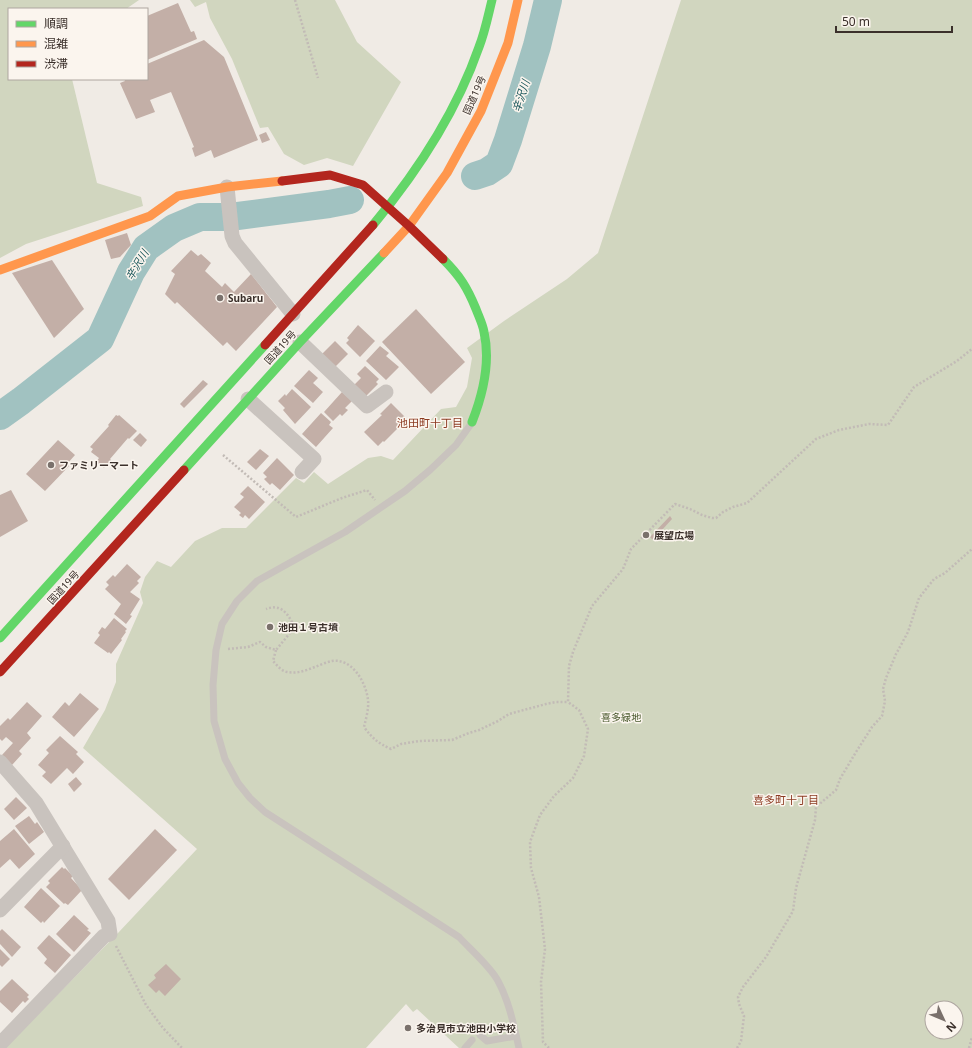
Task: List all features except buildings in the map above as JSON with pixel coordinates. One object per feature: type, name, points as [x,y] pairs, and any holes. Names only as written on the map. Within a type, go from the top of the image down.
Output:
[{"type":"main road","name":"国道19号","points":[[0,638],[389,208],[414,174],[437,138],[461,93],[480,44],[492,0]]},
{"type":"main road","name":"国道19号","points":[[0,672],[300,342],[409,226],[447,173],[480,111],[508,43],[518,0]]},
{"type":"main road","points":[[0,270],[150,216],[178,196],[228,194],[330,175],[363,185],[409,226],[447,263],[461,278],[470,295],[484,331],[487,358],[481,394],[472,422]]},
{"type":"street","points":[[228,194],[232,236],[235,244],[293,314]]},
{"type":"street","points":[[300,342],[367,406],[386,392]]},
{"type":"street","points":[[248,400],[314,459],[302,472]]},
{"type":"street","points":[[0,762],[36,803],[108,921],[110,934],[104,936],[0,1044]]},
{"type":"street","points":[[0,910],[63,846]]},
{"type":"lane","points":[[472,422],[456,445],[406,491],[345,532],[257,581],[237,601],[222,624],[217,642],[213,684],[214,721],[225,759],[238,783],[250,798],[265,812],[459,937],[479,957],[498,980],[511,1014],[519,1048]]},
{"type":"lane","points":[[480,1035],[487,1041],[516,1036]]},
{"type":"lane","points":[[465,1048],[472,1040]]},
{"type":"path","points":[[295,0],[318,78]]},
{"type":"path","points":[[568,702],[569,666],[573,652],[592,606],[623,569],[631,549],[675,504],[702,515],[716,518],[723,512],[733,507],[747,503],[816,439],[840,430],[869,424],[888,425],[914,387],[957,362],[972,349]]},
{"type":"path","points":[[208,443],[296,517],[342,498],[367,490],[376,501]]},
{"type":"path","points":[[737,1048],[741,1041],[744,1016],[738,997],[743,987],[766,957],[794,911],[796,888],[815,820],[816,807],[836,790],[840,779],[856,752],[872,727],[882,716],[885,700],[883,689],[886,678],[896,654],[908,632],[919,598],[934,579],[945,573],[972,549]]},
{"type":"path","points":[[266,609],[277,607],[284,611],[292,622],[290,633],[276,650],[273,661],[282,670],[288,673],[316,668],[331,662],[341,661],[352,667],[359,676],[368,700],[364,727],[370,737],[391,749],[401,744],[419,741],[452,740],[479,730],[509,714],[530,707],[556,702],[568,702],[578,710],[588,729],[584,756],[573,778],[554,796],[540,814],[530,842],[531,868],[539,897],[545,949],[541,982],[543,1042],[549,1048]]},
{"type":"path","points":[[225,649],[248,647],[260,642],[266,647],[276,650]]},
{"type":"path","points":[[110,934],[146,1005],[162,1028],[182,1048]]},
{"type":"path","points":[[969,1048],[972,1037]]},
{"type":"green space","points":[[0,0],[139,0],[127,8],[8,8],[8,80],[72,80],[97,183],[141,197],[143,206],[26,244],[0,258]]},
{"type":"green space","points":[[190,0],[335,0],[357,42],[401,82],[353,166],[327,158],[304,165],[284,154],[268,127],[260,128],[232,59],[210,18],[206,2],[195,7]]},
{"type":"green space","name":"喜多緑地","points":[[681,0],[972,0],[972,1048],[459,1048],[417,1009],[413,1012],[406,1004],[366,1048],[5,1048],[118,933],[197,849],[83,748],[105,710],[116,682],[116,664],[143,603],[140,592],[145,577],[157,561],[171,567],[195,541],[222,528],[246,528],[296,478],[304,483],[314,472],[328,484],[368,458],[381,456],[393,460],[441,409],[456,407],[467,387],[472,358],[467,348],[504,321],[567,279],[598,253]]},
{"type":"waterway","name":"辛沢川","points":[[475,176],[487,172],[499,164],[508,140],[537,46],[548,0]]},
{"type":"waterway","name":"辛沢川","points":[[0,416],[100,339],[131,272],[146,248],[174,228],[200,217],[230,217],[350,200]]},
{"type":"traffic: fast","points":[[373,225],[405,184],[447,118],[470,71],[485,30],[492,0]]},
{"type":"traffic: fast","points":[[184,470],[300,342],[384,253]]},
{"type":"traffic: fast","points":[[443,259],[459,276],[466,288],[476,309],[484,332],[487,355],[485,378],[480,400],[472,422]]},
{"type":"traffic: fast","points":[[0,638],[265,345]]},
{"type":"traffic: slow","points":[[384,253],[409,226],[447,173],[481,111],[508,43],[518,0]]},
{"type":"traffic: slow","points":[[0,270],[150,216],[178,196],[227,187],[282,181]]},
{"type":"traffic: jam","points":[[282,181],[330,175],[363,185],[443,259]]},
{"type":"traffic: jam","points":[[265,345],[373,225]]},
{"type":"traffic: jam","points":[[0,672],[184,470]]},
{"type":"place","name":"Subaru","points":[[220,298]]},
{"type":"place","name":"ファミリーマート","points":[[51,465]]},
{"type":"place","name":"展望広場","points":[[646,535]]},
{"type":"place","name":"池田１号古墳","points":[[270,627]]},
{"type":"place","name":"多治見市立池田小学校","points":[[408,1028]]},
{"type":"district","name":"池田町十丁目","points":[[430,423]]},
{"type":"district","name":"喜多町十丁目","points":[[786,800]]}]
